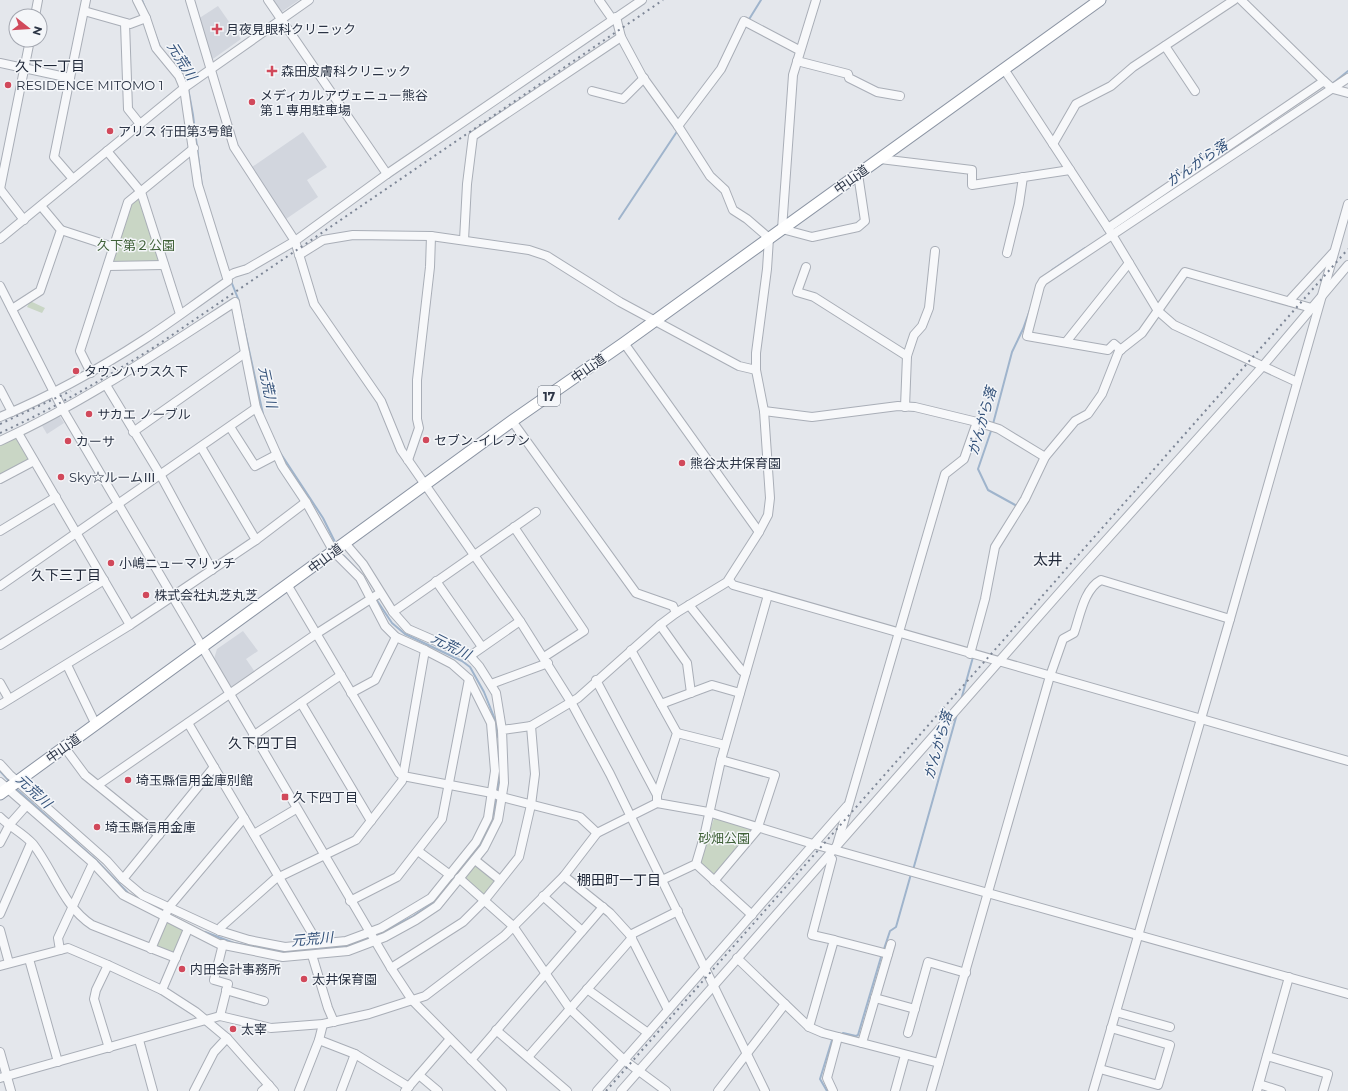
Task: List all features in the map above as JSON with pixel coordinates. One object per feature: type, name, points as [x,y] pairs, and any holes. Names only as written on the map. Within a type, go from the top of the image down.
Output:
[{"type":"highway","name":"中山道","points":[[3,788],[18,782],[512,421],[655,321],[1100,0]]},
{"type":"street","points":[[73,179],[54,157],[86,0]]},
{"type":"street","points":[[0,417],[54,393],[91,373],[146,339],[228,281],[230,275],[198,185],[194,148],[184,88],[179,76],[156,48],[146,18],[137,0]]},
{"type":"street","points":[[190,0],[234,147],[295,241],[314,304],[381,401],[401,450],[475,555],[546,660],[597,747],[765,1091]]},
{"type":"street","points":[[268,0],[387,174]]},
{"type":"street","points":[[0,239],[184,88],[210,68],[309,0]]},
{"type":"street","points":[[502,730],[531,726],[571,702],[660,625],[676,613],[729,580],[768,515],[770,498],[764,411],[756,370],[756,352],[768,269],[769,238],[747,219],[733,210],[725,190],[710,176],[678,126],[644,78],[621,37],[614,19],[599,0]]},
{"type":"street","points":[[230,275],[248,269],[295,241],[387,174],[642,0]]},
{"type":"street","points":[[816,0],[799,50],[793,75],[782,229],[812,237],[858,227],[865,221],[858,174]]},
{"type":"street","points":[[1053,144],[1076,104],[1111,86],[1133,68],[1234,0]]},
{"type":"street","points":[[1241,0],[1332,89],[1348,93]]},
{"type":"street","points":[[84,11],[130,24],[146,18]]},
{"type":"street","points":[[678,126],[721,69],[744,21],[799,50]]},
{"type":"street","points":[[125,23],[128,109],[140,124]]},
{"type":"street","points":[[464,240],[467,184],[473,136],[621,37]]},
{"type":"street","points":[[1165,46],[1195,91]]},
{"type":"street","points":[[24,220],[0,189],[28,48]]},
{"type":"street","points":[[797,61],[848,74],[849,78],[877,92],[900,96]]},
{"type":"street","points":[[0,63],[70,78]]},
{"type":"street","points":[[1004,69],[1110,231],[1158,311],[1174,325],[1297,382]]},
{"type":"street","points":[[592,91],[623,99],[644,78]]},
{"type":"street","points":[[1110,231],[1348,78]]},
{"type":"street","points":[[1121,350],[1114,344],[1108,350],[1027,336],[1040,286],[1043,281],[1110,231],[1324,81]]},
{"type":"street","points":[[91,373],[80,351],[128,202],[194,148]]},
{"type":"street","points":[[107,151],[141,192],[180,314]]},
{"type":"street","points":[[880,158],[972,170],[972,185],[1070,170]]},
{"type":"street","points":[[1007,253],[1019,204],[1023,177]]},
{"type":"street","points":[[1093,1091],[1230,620],[1297,382],[1315,309],[1322,294],[1348,204]]},
{"type":"street","points":[[41,206],[61,230],[113,247]]},
{"type":"street","points":[[12,309],[40,291],[61,230]]},
{"type":"street","points":[[299,255],[323,240],[353,235],[432,236],[529,250],[547,256],[620,302],[739,366],[756,370]]},
{"type":"street","points":[[408,460],[419,428],[417,419],[417,380],[430,267],[432,236]]},
{"type":"street","points":[[1289,301],[1335,250]]},
{"type":"street","points":[[905,407],[907,356],[914,335],[922,326],[930,308],[935,251]]},
{"type":"street","points":[[1066,342],[1129,263]]},
{"type":"street","points":[[108,266],[164,265]]},
{"type":"street","points":[[1322,294],[1348,265]]},
{"type":"street","points":[[806,267],[797,292],[814,297],[907,356]]},
{"type":"street","points":[[970,654],[985,599],[995,547],[1026,498],[1044,458],[1075,421],[1088,414],[1099,399],[1121,350],[1142,333],[1185,272],[1315,309]]},
{"type":"street","points":[[0,286],[3,300],[12,309],[62,410],[324,857],[391,968],[412,1000],[502,1091]]},
{"type":"street","points":[[0,441],[62,410],[106,385],[235,302],[256,408],[276,455],[306,502],[334,552],[360,578],[385,626],[396,637],[452,664],[469,679],[492,723],[495,771],[492,793],[484,828],[476,842],[431,898],[348,951],[283,957],[223,944],[188,929],[123,879],[108,861],[18,782],[0,764]]},
{"type":"street","points":[[621,1091],[999,662],[1262,366],[1315,309]]},
{"type":"street","points":[[624,343],[759,532]]},
{"type":"street","points":[[133,432],[245,353]]},
{"type":"street","points":[[106,385],[133,432],[161,476],[212,570]]},
{"type":"street","points":[[0,389],[12,412]]},
{"type":"street","points":[[764,411],[812,417],[905,407],[931,410],[999,429],[1044,458]]},
{"type":"street","points":[[0,586],[161,476],[256,408]]},
{"type":"street","points":[[512,421],[636,593],[673,606],[676,613]]},
{"type":"street","points":[[888,954],[812,935],[832,859],[832,852],[850,802],[945,474],[964,459],[977,422]]},
{"type":"street","points":[[230,427],[255,466],[276,455]]},
{"type":"street","points":[[18,433],[130,625]]},
{"type":"street","points":[[201,447],[256,540]]},
{"type":"street","points":[[0,479],[34,461]]},
{"type":"street","points":[[0,531],[56,497]]},
{"type":"street","points":[[0,705],[130,625],[256,540],[306,502]]},
{"type":"street","points":[[393,612],[536,512]]},
{"type":"street","points":[[491,684],[546,660],[584,631],[514,527]]},
{"type":"street","points":[[3,788],[93,863],[123,895],[166,912],[249,940],[285,947],[372,937],[416,920],[437,906],[475,860],[494,831],[502,798],[505,772],[502,730],[496,693],[470,656],[408,629],[393,612],[363,564],[345,543]]},
{"type":"street","points":[[0,645],[104,580]]},
{"type":"street","points":[[729,580],[733,585],[898,634],[1348,761]]},
{"type":"street","points":[[931,1091],[1050,676],[1062,639],[1074,633],[1087,596],[1096,582],[1101,580],[1230,620]]},
{"type":"street","points":[[436,581],[482,647]]},
{"type":"street","points":[[288,586],[398,773],[403,776],[492,793],[502,798],[580,817],[597,833]]},
{"type":"street","points":[[98,785],[316,634],[380,593]]},
{"type":"street","points":[[662,880],[696,864],[704,837],[708,812],[725,745],[768,595]]},
{"type":"street","points":[[689,605],[742,671],[746,672]]},
{"type":"street","points":[[470,656],[520,621]]},
{"type":"street","points":[[660,625],[687,663],[691,693]]},
{"type":"street","points":[[351,693],[375,680],[396,637]]},
{"type":"street","points":[[220,931],[221,927],[279,878],[356,840],[402,781],[425,650]]},
{"type":"street","points":[[3,1077],[220,1016],[271,1028],[322,1024],[369,1014],[425,996],[504,936],[564,876],[597,833],[631,816],[657,799],[677,733],[631,650]]},
{"type":"street","points":[[67,665],[96,725]]},
{"type":"street","points":[[253,736],[341,675]]},
{"type":"street","points":[[350,901],[397,877],[442,818],[450,784],[469,679]]},
{"type":"street","points":[[596,680],[657,799],[759,827],[813,844],[832,852],[989,892],[1348,994]]},
{"type":"street","points":[[0,683],[9,700]]},
{"type":"street","points":[[661,704],[712,685],[740,692]]},
{"type":"street","points":[[301,703],[371,821]]},
{"type":"street","points":[[188,722],[316,940],[316,944]]},
{"type":"street","points":[[391,968],[463,922],[484,901],[519,857],[531,805],[535,762],[531,726]]},
{"type":"street","points":[[677,733],[725,745]]},
{"type":"street","points":[[65,748],[85,775],[159,835]]},
{"type":"street","points":[[714,881],[759,827],[775,775],[721,760]]},
{"type":"street","points":[[123,879],[214,767]]},
{"type":"street","points":[[597,1091],[850,802]]},
{"type":"street","points":[[0,843],[10,824],[26,806]]},
{"type":"street","points":[[254,834],[296,809]]},
{"type":"street","points":[[0,817],[31,843],[71,907],[82,918],[92,925],[176,958]]},
{"type":"street","points":[[151,949],[166,912],[244,818]]},
{"type":"street","points":[[0,914],[31,843]]},
{"type":"street","points":[[418,851],[450,875]]},
{"type":"street","points":[[475,860],[500,880]]},
{"type":"street","points":[[60,950],[58,938],[71,907],[93,863]]},
{"type":"street","points":[[696,864],[752,915]]},
{"type":"street","points":[[564,876],[603,907],[620,923],[631,937],[668,1010]]},
{"type":"street","points":[[459,878],[513,926],[570,1009],[638,1072],[666,1091]]},
{"type":"street","points":[[543,896],[582,930]]},
{"type":"street","points":[[470,1060],[603,907]]},
{"type":"street","points":[[528,1057],[588,989],[631,937],[678,911]]},
{"type":"street","points":[[162,990],[188,929]]},
{"type":"street","points":[[0,930],[9,963]]},
{"type":"street","points":[[809,1027],[834,940]]},
{"type":"street","points":[[220,1016],[228,984],[214,980],[223,944]]},
{"type":"street","points":[[862,1043],[891,944]]},
{"type":"street","points":[[0,966],[60,950],[72,949],[162,990],[206,1020],[226,1038],[271,1088],[262,1091]]},
{"type":"street","points":[[312,955],[328,1008],[334,1022]]},
{"type":"street","points":[[738,958],[809,1027],[838,1037],[939,1063]]},
{"type":"street","points":[[29,959],[58,1062]]},
{"type":"street","points":[[908,1033],[928,962],[966,973]]},
{"type":"street","points":[[108,965],[96,990],[94,999],[110,1048]]},
{"type":"street","points":[[1281,1091],[1258,1088],[1289,977]]},
{"type":"street","points":[[588,989],[648,1033]]},
{"type":"street","points":[[226,990],[264,1001]]},
{"type":"street","points":[[875,998],[915,1009]]},
{"type":"street","points":[[718,1091],[785,1004]]},
{"type":"street","points":[[1116,1012],[1170,1026]]},
{"type":"street","points":[[300,1091],[319,1040],[322,1024]]},
{"type":"street","points":[[1100,1069],[1158,1085],[1170,1045],[1111,1028]]},
{"type":"street","points":[[496,1030],[567,1091]]},
{"type":"street","points":[[833,1091],[827,1078],[838,1037]]},
{"type":"street","points":[[194,1091],[214,1052],[226,1038]]},
{"type":"street","points":[[319,1040],[355,1054],[407,1089],[450,1039]]},
{"type":"street","points":[[139,1040],[153,1091]]},
{"type":"street","points":[[0,1052],[3,1077],[11,1091]]},
{"type":"street","points":[[341,1091],[355,1054]]},
{"type":"street","points":[[895,1091],[905,1054]]},
{"type":"street","points":[[1267,1056],[1328,1074],[1323,1091]]},
{"type":"street","points":[[419,1075],[438,1091]]},
{"type":"shaded area","points":[[271,0],[299,0],[280,13]]},
{"type":"shaded area","name":"月夜見眼科クリニック","points":[[218,6],[241,39],[210,61],[198,19]]},
{"type":"shaded area","points":[[303,132],[327,167],[307,180],[318,197],[286,219],[252,167]]},
{"type":"shaded area","points":[[59,415],[64,423],[47,434],[41,424]]},
{"type":"shaded area","points":[[243,631],[258,651],[246,659],[255,672],[231,687],[214,659],[217,649]]},
{"type":"green space","name":"久下第２公園","points":[[139,197],[160,262],[111,263],[130,204]]},
{"type":"green space","points":[[30,301],[45,308],[42,313],[27,307]]},
{"type":"green space","points":[[14,438],[18,439],[30,460],[0,476],[0,444]]},
{"type":"green space","name":"砂畑公園","points":[[714,818],[753,830],[715,875],[700,862]]},
{"type":"green space","points":[[477,863],[497,879],[484,895],[464,879]]},
{"type":"green space","points":[[165,920],[182,929],[183,932],[174,955],[155,947]]},
{"type":"waterway","name":"元荒川","points":[[142,0],[160,47]]},
{"type":"waterway","points":[[748,21],[761,0]]},
{"type":"waterway","name":"がんがら落","points":[[1332,84],[1348,71]]},
{"type":"waterway","name":"元荒川","points":[[182,74],[187,82]]},
{"type":"waterway","name":"元荒川","points":[[188,88],[202,187]]},
{"type":"waterway","points":[[619,219],[678,130]]},
{"type":"waterway","name":"がんがら落","points":[[1052,270],[1085,248]]},
{"type":"waterway","name":"元荒川","points":[[231,281],[239,301]]},
{"type":"waterway","name":"がんがら落","points":[[993,424],[1012,352],[1031,307]]},
{"type":"waterway","name":"元荒川","points":[[240,309],[263,414]]},
{"type":"waterway","name":"がんがら落","points":[[992,428],[978,469],[988,490],[1017,506]]},
{"type":"waterway","name":"元荒川","points":[[279,451],[323,518],[336,544]]},
{"type":"waterway","name":"元荒川","points":[[344,556],[361,574]]},
{"type":"waterway","name":"元荒川","points":[[376,599],[392,623],[405,634],[462,661],[470,667],[484,692],[496,722],[498,737]]},
{"type":"waterway","name":"がんがら落","points":[[961,700],[973,657]]},
{"type":"waterway","name":"がんがら落","points":[[913,870],[957,714]]},
{"type":"waterway","name":"元荒川","points":[[0,771],[10,782]]},
{"type":"waterway","name":"元荒川","points":[[497,793],[500,775]]},
{"type":"waterway","name":"元荒川","points":[[14,787],[96,860],[128,893]]},
{"type":"waterway","name":"元荒川","points":[[374,936],[412,917],[434,902],[480,845],[492,819],[497,797]]},
{"type":"waterway","name":"がんがら落","points":[[884,949],[890,931],[896,927],[911,874]]},
{"type":"waterway","name":"元荒川","points":[[205,932],[234,943],[284,952],[347,946],[370,938]]},
{"type":"waterway","name":"がんがら落","points":[[843,1033],[856,1036],[858,1035],[881,957]]},
{"type":"waterway","name":"がんがら落","points":[[827,1091],[820,1079],[832,1040]]},
{"type":"railway","points":[[0,433],[80,392],[156,346],[663,0]]},
{"type":"railway","points":[[606,1091],[1348,249]]},
{"type":"railway","points":[[0,424],[71,391]]},
{"type":"place","name":"月夜見眼科クリニック","points":[[217,29]]},
{"type":"place","name":"森田皮膚科クリニック","points":[[272,71]]},
{"type":"place","name":"RESIDENCE MITOMO 1","points":[[8,85]]},
{"type":"place","name":"メディカルアヴェニュー熊谷 第１専用駐車場","points":[[252,102]]},
{"type":"place","name":"アリス 行田第3号館","points":[[110,131]]},
{"type":"place","name":"タウンハウス久下","points":[[76,371]]},
{"type":"place","name":"サカエ ノーブル","points":[[89,414]]},
{"type":"place","name":"セブン-イレブン","points":[[426,440]]},
{"type":"place","name":"カーサ","points":[[68,441]]},
{"type":"place","name":"熊谷太井保育園","points":[[682,463]]},
{"type":"place","name":"Sky☆ルームⅢ","points":[[61,477]]},
{"type":"place","name":"小嶋ニューマリッチ","points":[[111,563]]},
{"type":"place","name":"株式会社丸芝丸芝","points":[[146,595]]},
{"type":"place","name":"埼玉縣信用金庫別館","points":[[128,780]]},
{"type":"place","name":"久下四丁目","points":[[285,797]]},
{"type":"place","name":"埼玉縣信用金庫","points":[[97,827]]},
{"type":"place","name":"内田会計事務所","points":[[182,969]]},
{"type":"place","name":"太井保育園","points":[[304,979]]},
{"type":"place","name":"太宰","points":[[233,1029]]},
{"type":"district","name":"久下一丁目","points":[[50,66]]},
{"type":"district","name":"太井","points":[[1048,559]]},
{"type":"district","name":"久下三丁目","points":[[66,575]]},
{"type":"district","name":"久下四丁目","points":[[263,743]]},
{"type":"district","name":"棚田町一丁目","points":[[619,880]]}]
